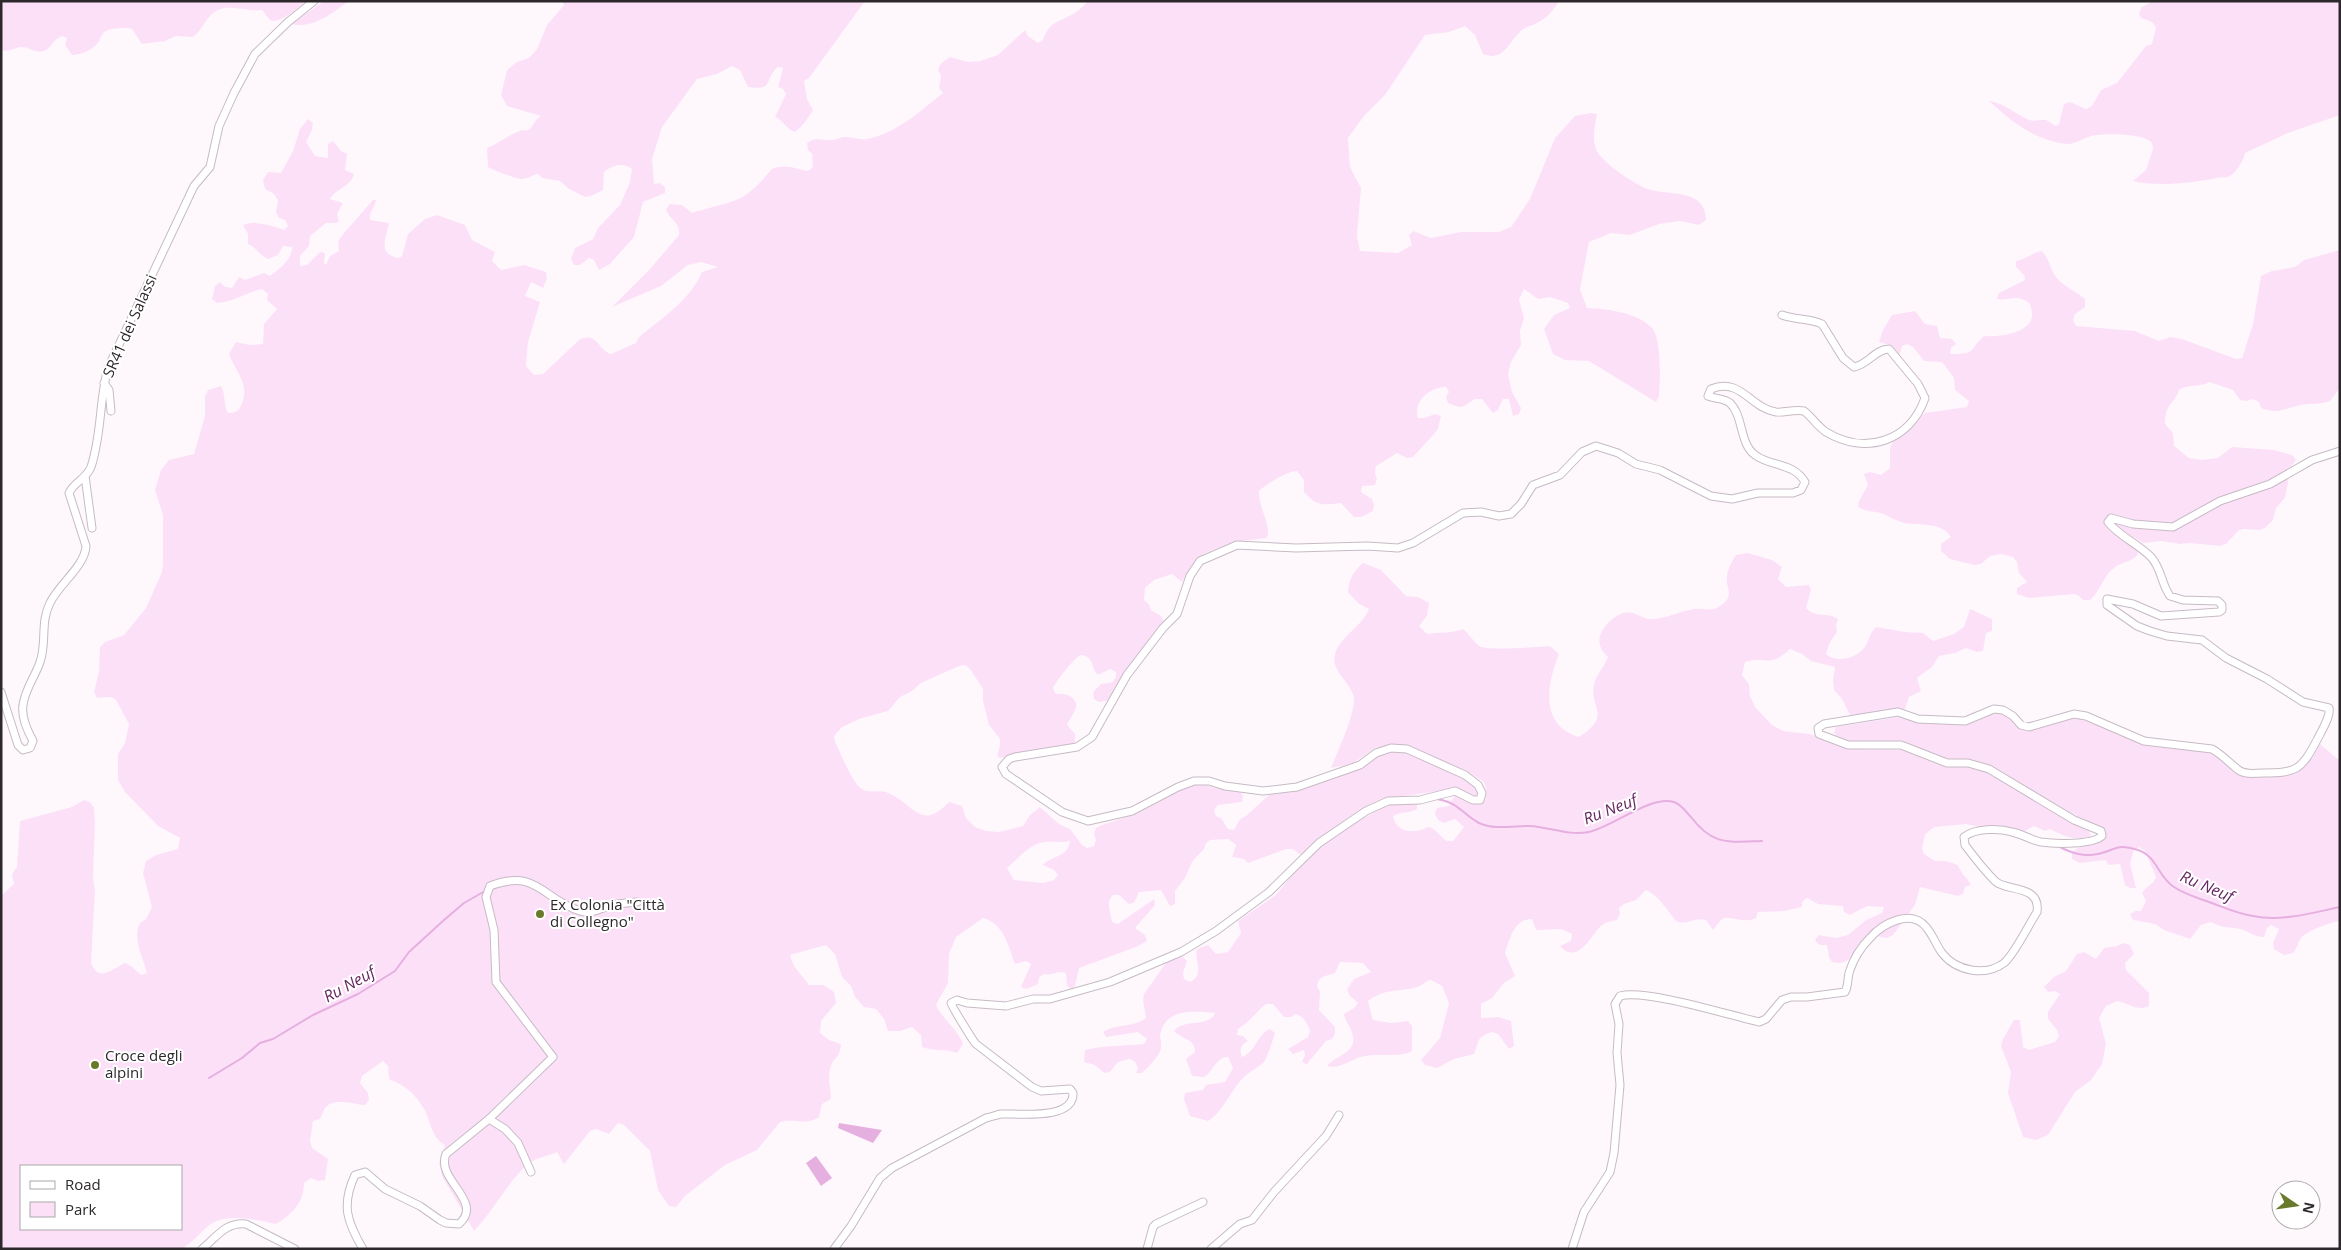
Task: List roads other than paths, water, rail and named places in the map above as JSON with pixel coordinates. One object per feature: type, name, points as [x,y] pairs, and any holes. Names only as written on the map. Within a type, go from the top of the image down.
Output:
[{"type":"street","name":"SR41 dei Salassi","points":[[1,692],[18,745],[23,750],[30,748],[33,741],[25,726],[22,706],[40,661],[43,624],[49,603],[63,582],[84,558],[86,552],[86,546],[69,493],[77,482],[90,470],[97,449],[104,383],[116,349],[194,186],[210,167],[219,126],[255,54],[288,22],[314,1]]},
{"type":"street","points":[[834,1249],[851,1226],[880,1178],[892,1168],[986,1118],[1002,1114],[1043,1115],[1066,1106],[1071,1102],[1073,1093],[1070,1090],[1041,1090],[1032,1087],[976,1044],[970,1039],[962,1020],[952,1008],[951,1003],[957,1000],[967,1003],[1006,1006],[1033,999],[1058,997],[1110,982],[1182,952],[1216,931],[1270,892],[1319,843],[1366,811],[1388,801],[1429,798],[1455,791],[1473,800],[1480,800],[1482,793],[1478,785],[1466,774],[1407,749],[1391,748],[1376,753],[1354,767],[1297,787],[1263,791],[1225,786],[1209,781],[1194,781],[1178,787],[1132,811],[1088,821],[1075,818],[1055,808],[1006,774],[1002,767],[1009,759],[1077,747],[1092,737],[1127,675],[1163,628],[1177,614],[1190,576],[1200,561],[1237,545],[1296,548],[1367,546],[1398,548],[1413,543],[1463,513],[1481,512],[1499,516],[1511,514],[1521,504],[1533,485],[1560,475],[1582,452],[1596,446],[1618,452],[1636,464],[1660,470],[1711,496],[1732,499],[1758,493],[1793,493],[1801,490],[1805,482],[1795,471],[1757,457],[1750,451],[1737,414],[1730,403],[1708,396],[1711,389],[1720,386],[1739,390],[1761,406],[1777,412],[1804,411],[1819,428],[1828,434],[1856,442],[1880,443],[1899,433],[1910,424],[1921,410],[1925,398],[1918,384],[1889,349],[1884,349],[1862,366],[1854,367],[1843,358],[1822,324],[1782,315]]},
{"type":"street","points":[[104,383],[109,390],[111,411]]},
{"type":"street","points":[[1572,1249],[1584,1212],[1610,1172],[1614,1153],[1620,1085],[1617,1053],[1619,1024],[1615,1004],[1620,996],[1639,995],[1659,998],[1759,1022],[1766,1019],[1782,1000],[1791,997],[1844,992],[1855,957],[1868,939],[1886,924],[1910,918],[1918,920],[1927,928],[1946,958],[1972,970],[1981,972],[1991,969],[2004,963],[2011,954],[2037,912],[2038,905],[2034,898],[2025,891],[1996,883],[1965,845],[1964,837],[1974,832],[1997,830],[2012,832],[2045,843],[2078,843],[2096,840],[2102,836],[2101,831],[2096,827],[2074,820],[1989,769],[1968,762],[1947,763],[1901,745],[1848,745],[1819,734],[1818,728],[1824,724],[1898,712],[1918,719],[1965,720],[1994,709],[2003,710],[2013,716],[2020,725],[2029,727],[2074,714],[2086,716],[2144,741],[2212,749],[2222,754],[2241,771],[2248,774],[2290,772],[2303,763],[2330,712],[2329,708],[2302,702],[2267,679],[2226,658],[2202,640],[2150,632],[2107,606],[2107,598],[2133,604],[2161,616],[2219,612],[2222,610],[2222,605],[2218,601],[2183,600],[2170,596],[2158,565],[2137,544],[2113,529],[2108,522],[2111,518],[2133,524],[2173,527],[2220,501],[2270,484],[2312,460],[2340,451]]},
{"type":"street","points":[[85,476],[92,528]]},
{"type":"street","points":[[364,1249],[351,1228],[346,1211],[355,1175],[365,1172],[385,1188],[420,1206],[440,1220],[446,1223],[459,1224],[465,1219],[467,1210],[464,1199],[444,1170],[443,1162],[446,1154],[489,1119],[553,1057],[496,982],[494,930],[486,897],[490,886],[516,879],[526,881],[580,912],[598,912],[611,905],[637,902]]},
{"type":"street","points":[[1211,1249],[1240,1224],[1252,1220],[1279,1187],[1326,1136],[1339,1115]]},
{"type":"street","points":[[489,1119],[505,1129],[518,1143],[531,1172]]},
{"type":"street","points":[[1147,1249],[1153,1227],[1156,1224],[1203,1202]]},
{"type":"street","points":[[202,1249],[228,1226],[240,1223],[246,1224],[295,1249]]},
{"type":"waterway","name":"Ru Neuf","points":[[1437,799],[1451,803],[1473,820],[1485,825],[1497,827],[1529,826],[1574,833],[1599,829],[1654,803],[1674,802],[1681,806],[1699,826],[1714,838],[1740,842],[1762,841]]},
{"type":"waterway","name":"Ru Neuf","points":[[2058,846],[2082,855],[2098,854],[2120,847],[2138,850],[2149,857],[2164,878],[2178,889],[2187,894],[2247,915],[2274,918],[2308,914],[2340,907]]},
{"type":"waterway","name":"Ru Neuf","points":[[209,1078],[242,1058],[260,1043],[273,1039],[313,1015],[358,994],[395,971],[409,952],[444,920],[464,903],[485,891]]},
{"type":"place","name":"Ex Colonia \"Città di Collegno\"","points":[[540,914]]},
{"type":"place","name":"Croce degli alpini","points":[[95,1065]]}]
